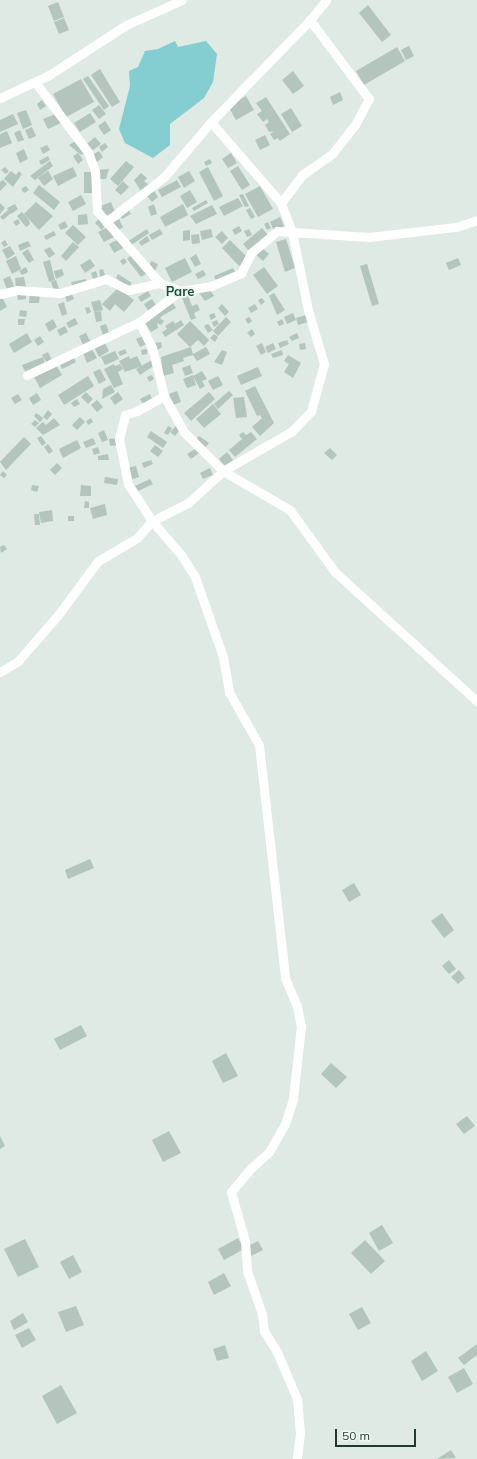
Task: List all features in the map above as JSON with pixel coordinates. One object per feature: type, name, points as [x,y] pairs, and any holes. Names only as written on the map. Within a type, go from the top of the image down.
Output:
[{"type":"street","points":[[0,98],[35,82],[126,25],[182,0]]},
{"type":"street","points":[[106,222],[166,176],[211,122],[310,20],[326,0]]},
{"type":"street","points":[[281,203],[302,175],[332,154],[355,125],[369,99],[310,20]]},
{"type":"street","points":[[35,82],[88,152],[96,171],[97,211],[160,283],[180,291]]},
{"type":"street","points":[[0,672],[18,661],[58,615],[98,562],[137,538],[152,521],[188,503],[223,471],[292,431],[311,411],[324,364],[308,310],[292,232],[281,203],[211,122]]},
{"type":"street","points":[[27,375],[139,322],[180,291],[211,286],[241,274],[251,253],[264,240],[277,231],[369,237],[456,227],[477,220]]},
{"type":"street","points":[[0,294],[17,290],[60,293],[106,279],[129,290],[160,283]]},
{"type":"street","points":[[139,322],[152,347],[164,396],[184,432],[223,471],[290,510],[335,572],[477,701]]},
{"type":"street","points":[[164,396],[137,411],[125,415],[119,439],[128,484],[152,521],[182,556],[195,577],[213,624],[230,692],[259,745],[285,978],[297,1006],[301,1026],[293,1099],[285,1124],[269,1152],[251,1168],[232,1192],[245,1241],[247,1271],[262,1314],[264,1331],[277,1352],[297,1399],[300,1434],[297,1459]]},
{"type":"water","points":[[175,41],[178,47],[206,41],[217,54],[213,82],[204,98],[170,124],[170,145],[153,158],[125,143],[119,129],[130,86],[129,71],[138,67],[145,51],[158,49]]},
{"type":"building","points":[[58,2],[64,17],[54,21],[48,6]]},
{"type":"building","points":[[368,5],[391,35],[382,42],[359,13]]},
{"type":"building","points":[[64,18],[69,30],[59,34],[54,22]]},
{"type":"building","points":[[409,46],[414,56],[406,60],[401,50]]},
{"type":"building","points":[[397,47],[405,61],[364,85],[356,71]]},
{"type":"building","points":[[100,69],[120,102],[112,107],[91,75]]},
{"type":"building","points":[[293,71],[304,86],[293,94],[282,80]]},
{"type":"building","points":[[88,76],[109,106],[104,110],[83,79]]},
{"type":"building","points":[[81,79],[94,102],[66,117],[53,94]]},
{"type":"building","points":[[340,92],[343,100],[333,105],[330,97]]},
{"type":"building","points":[[246,96],[254,110],[236,120],[228,106]]},
{"type":"building","points":[[266,97],[290,134],[280,141],[278,138],[274,140],[270,134],[274,131],[269,132],[265,125],[269,122],[267,119],[263,122],[257,114],[262,111],[256,103]]},
{"type":"building","points":[[42,100],[46,106],[40,110],[37,104]]},
{"type":"building","points":[[99,105],[106,114],[99,119],[92,110]]},
{"type":"building","points":[[291,108],[302,126],[292,132],[281,114]]},
{"type":"building","points":[[26,110],[32,125],[23,129],[17,113]]},
{"type":"building","points":[[90,113],[96,122],[80,132],[74,123]]},
{"type":"building","points":[[13,114],[18,124],[0,132],[0,120]]},
{"type":"building","points":[[56,114],[61,123],[48,129],[43,119]]},
{"type":"building","points":[[105,121],[111,130],[104,135],[98,126]]},
{"type":"building","points":[[32,127],[36,136],[29,139],[25,130]]},
{"type":"building","points":[[20,130],[24,140],[18,142],[14,133]]},
{"type":"building","points":[[7,131],[12,143],[0,148],[0,134]]},
{"type":"building","points":[[265,135],[270,145],[260,150],[255,140]]},
{"type":"building","points":[[95,137],[101,144],[92,151],[87,144]]},
{"type":"building","points":[[77,140],[86,152],[81,155],[69,145]]},
{"type":"building","points":[[105,143],[108,147],[102,152],[99,147]]},
{"type":"building","points":[[47,145],[50,150],[43,154],[40,148]]},
{"type":"building","points":[[24,149],[28,159],[20,163],[16,153]]},
{"type":"building","points":[[99,151],[103,157],[96,163],[91,156]]},
{"type":"building","points":[[78,153],[83,160],[78,164],[73,156]]},
{"type":"building","points":[[231,153],[237,163],[228,168],[222,159]]},
{"type":"building","points":[[48,156],[50,160],[41,165],[39,161]]},
{"type":"building","points":[[210,159],[212,163],[206,166],[204,162]]},
{"type":"building","points":[[50,161],[53,166],[35,180],[30,176]]},
{"type":"building","points":[[126,161],[134,167],[118,186],[110,179]]},
{"type":"building","points":[[238,166],[250,185],[242,190],[230,171]]},
{"type":"building","points":[[5,167],[9,171],[6,174],[1,170]]},
{"type":"building","points":[[73,167],[77,176],[58,186],[53,176]]},
{"type":"building","points":[[208,167],[223,196],[214,201],[199,172]]},
{"type":"building","points":[[109,169],[106,179],[97,179],[97,170]]},
{"type":"building","points":[[11,171],[16,175],[19,171],[22,174],[13,187],[4,179]]},
{"type":"building","points":[[48,171],[53,179],[44,186],[38,178]]},
{"type":"building","points":[[189,171],[195,181],[184,188],[178,177]]},
{"type":"building","points":[[84,172],[93,172],[93,193],[84,193]]},
{"type":"building","points":[[141,173],[147,178],[144,181],[149,185],[142,193],[134,180]]},
{"type":"building","points":[[3,180],[7,184],[0,191],[0,182]]},
{"type":"building","points":[[177,180],[181,187],[162,197],[158,190]]},
{"type":"building","points":[[123,181],[129,187],[121,195],[115,190]]},
{"type":"building","points":[[39,185],[60,202],[54,210],[33,193]]},
{"type":"building","points":[[26,186],[29,190],[24,193],[21,189]]},
{"type":"building","points":[[260,186],[273,209],[258,217],[245,194]]},
{"type":"building","points":[[190,190],[197,202],[187,208],[180,196]]},
{"type":"building","points":[[154,191],[158,197],[152,202],[147,196]]},
{"type":"building","points":[[243,194],[249,206],[245,207],[239,195]]},
{"type":"building","points":[[81,195],[86,204],[73,211],[68,202]]},
{"type":"building","points":[[238,198],[243,206],[224,216],[219,207]]},
{"type":"building","points":[[206,200],[208,203],[194,211],[192,208]]},
{"type":"building","points":[[36,202],[53,216],[39,230],[24,214]]},
{"type":"building","points":[[111,202],[115,212],[103,217],[98,207]]},
{"type":"building","points":[[0,203],[5,208],[0,214]]},
{"type":"building","points":[[15,204],[18,209],[11,214],[7,208]]},
{"type":"building","points":[[154,204],[157,214],[151,216],[148,207]]},
{"type":"building","points":[[183,204],[188,215],[165,227],[160,217]]},
{"type":"building","points":[[212,205],[217,214],[196,224],[190,216]]},
{"type":"building","points":[[250,208],[255,217],[251,219],[246,210]]},
{"type":"building","points":[[128,209],[131,214],[122,219],[119,214]]},
{"type":"building","points":[[8,210],[11,213],[3,220],[0,217]]},
{"type":"building","points":[[22,212],[29,220],[30,224],[26,227],[17,216]]},
{"type":"building","points":[[87,214],[88,224],[78,225],[78,215]]},
{"type":"building","points":[[280,217],[284,226],[274,231],[270,222]]},
{"type":"building","points":[[18,219],[20,223],[16,226],[13,222]]},
{"type":"building","points":[[99,219],[106,225],[102,230],[95,223]]},
{"type":"building","points":[[119,219],[123,227],[117,231],[112,222]]},
{"type":"building","points":[[65,221],[68,227],[61,230],[58,225]]},
{"type":"building","points":[[268,222],[271,228],[267,230],[264,224]]},
{"type":"building","points":[[73,225],[86,237],[78,245],[65,233]]},
{"type":"building","points":[[239,226],[242,231],[235,235],[232,230]]},
{"type":"building","points":[[108,227],[114,237],[104,242],[98,232]]},
{"type":"building","points":[[262,228],[268,235],[249,251],[243,244]]},
{"type":"building","points":[[147,229],[149,233],[130,246],[127,242]]},
{"type":"building","points":[[160,229],[163,234],[152,240],[149,235]]},
{"type":"building","points":[[211,229],[213,237],[202,240],[200,231]]},
{"type":"building","points":[[249,229],[252,235],[247,237],[244,231]]},
{"type":"building","points":[[190,230],[190,240],[183,241],[183,231]]},
{"type":"building","points":[[54,231],[56,235],[46,240],[44,236]]},
{"type":"building","points":[[222,231],[228,238],[222,244],[215,237]]},
{"type":"building","points":[[199,234],[200,243],[192,244],[191,235]]},
{"type":"building","points":[[147,236],[150,241],[141,246],[139,242]]},
{"type":"building","points":[[119,239],[123,248],[114,253],[109,244]]},
{"type":"building","points":[[286,239],[295,268],[285,272],[276,242]]},
{"type":"building","points":[[5,240],[8,245],[4,247],[1,243]]},
{"type":"building","points":[[230,240],[248,258],[239,266],[222,248]]},
{"type":"building","points":[[28,241],[31,246],[20,251],[18,245]]},
{"type":"building","points":[[73,242],[79,247],[66,261],[61,256]]},
{"type":"building","points":[[10,246],[15,254],[7,259],[2,250]]},
{"type":"building","points":[[50,247],[55,254],[49,258],[44,250]]},
{"type":"building","points":[[261,247],[269,254],[263,261],[255,254]]},
{"type":"building","points":[[28,249],[34,260],[29,263],[22,253]]},
{"type":"building","points":[[196,254],[201,264],[195,267],[190,258]]},
{"type":"building","points":[[131,255],[146,274],[141,277],[127,259]]},
{"type":"building","points":[[16,256],[21,269],[12,274],[6,261]]},
{"type":"building","points":[[124,258],[127,262],[123,265],[120,261]]},
{"type":"building","points":[[185,258],[192,272],[172,282],[165,268]]},
{"type":"building","points":[[458,258],[461,265],[449,270],[446,263]]},
{"type":"building","points":[[90,259],[95,266],[85,273],[80,265]]},
{"type":"building","points":[[50,260],[55,280],[49,282],[43,262]]},
{"type":"building","points":[[151,261],[158,264],[155,271],[148,269]]},
{"type":"building","points":[[367,264],[379,304],[372,306],[360,266]]},
{"type":"building","points":[[26,267],[28,272],[22,275],[19,271]]},
{"type":"building","points":[[264,267],[278,286],[267,294],[253,275]]},
{"type":"building","points":[[233,268],[237,275],[217,283],[214,276]]},
{"type":"building","points":[[62,269],[64,275],[56,279],[54,271]]},
{"type":"building","points":[[103,269],[105,275],[100,277],[99,270]]},
{"type":"building","points":[[203,270],[206,275],[198,279],[195,274]]},
{"type":"building","points":[[96,271],[98,277],[93,279],[91,273]]},
{"type":"building","points":[[118,274],[132,283],[128,288],[116,278]]},
{"type":"building","points":[[10,276],[15,289],[8,292],[3,279]]},
{"type":"building","points":[[24,277],[26,287],[16,289],[15,278]]},
{"type":"building","points":[[86,279],[87,283],[73,289],[71,282]]},
{"type":"building","points":[[56,280],[59,289],[54,291],[51,282]]},
{"type":"building","points":[[208,287],[214,296],[205,301],[199,293]]},
{"type":"building","points":[[118,288],[134,300],[124,312],[115,304],[110,311],[102,304]]},
{"type":"building","points":[[148,291],[151,296],[141,302],[138,297]]},
{"type":"building","points":[[17,293],[26,293],[26,299],[18,300]]},
{"type":"building","points":[[274,293],[285,310],[277,315],[269,296]]},
{"type":"building","points":[[30,294],[40,295],[39,303],[29,303]]},
{"type":"building","points":[[72,294],[74,299],[67,302],[65,296]]},
{"type":"building","points":[[188,296],[192,306],[197,304],[200,310],[194,313],[196,318],[191,320],[182,298]]},
{"type":"building","points":[[2,297],[7,307],[0,311],[0,298]]},
{"type":"building","points":[[262,298],[265,302],[261,305],[258,300]]},
{"type":"building","points":[[152,299],[157,307],[149,312],[144,304]]},
{"type":"building","points":[[100,300],[103,310],[94,312],[91,302]]},
{"type":"building","points":[[64,302],[67,314],[62,316],[58,304]]},
{"type":"building","points":[[173,303],[176,308],[162,316],[160,318],[164,321],[161,325],[157,323],[158,328],[151,332],[145,323]]},
{"type":"building","points":[[222,304],[229,312],[225,316],[218,308]]},
{"type":"building","points":[[255,304],[258,309],[251,313],[248,308]]},
{"type":"building","points":[[89,307],[91,312],[87,314],[85,308]]},
{"type":"building","points":[[20,310],[27,311],[26,317],[19,316]]},
{"type":"building","points":[[101,311],[102,321],[96,322],[94,312]]},
{"type":"building","points":[[214,313],[216,317],[211,320],[209,315]]},
{"type":"building","points":[[293,313],[296,320],[287,324],[284,317]]},
{"type":"building","points":[[306,315],[308,322],[298,325],[296,318]]},
{"type":"building","points":[[226,317],[231,322],[218,336],[213,331]]},
{"type":"building","points":[[249,317],[252,321],[248,324],[245,319]]},
{"type":"building","points":[[75,318],[78,324],[69,328],[66,323]]},
{"type":"building","points":[[18,319],[25,319],[24,325],[18,325]]},
{"type":"building","points":[[53,319],[57,327],[49,332],[45,324]]},
{"type":"building","points":[[282,319],[284,324],[279,326],[277,322]]},
{"type":"building","points":[[181,320],[184,325],[165,337],[162,332],[167,329],[165,326],[173,321],[175,324]]},
{"type":"building","points":[[217,320],[219,324],[214,327],[212,322]]},
{"type":"building","points":[[190,321],[209,340],[204,346],[198,340],[190,347],[177,334]]},
{"type":"building","points":[[106,324],[109,333],[103,335],[100,326]]},
{"type":"building","points":[[208,324],[213,330],[208,333],[204,326]]},
{"type":"building","points":[[65,326],[68,332],[60,336],[57,330]]},
{"type":"building","points":[[252,329],[255,334],[251,337],[247,333]]},
{"type":"building","points":[[27,333],[32,342],[14,353],[9,344]]},
{"type":"building","points":[[86,333],[90,341],[83,345],[79,336]]},
{"type":"building","points":[[297,333],[299,338],[292,341],[289,337]]},
{"type":"building","points":[[214,334],[218,337],[215,342],[210,338]]},
{"type":"building","points":[[146,335],[149,343],[140,347],[136,339]]},
{"type":"building","points":[[40,336],[44,342],[38,346],[34,340]]},
{"type":"building","points":[[287,340],[289,344],[280,348],[278,343]]},
{"type":"building","points":[[104,341],[109,351],[99,357],[94,347]]},
{"type":"building","points":[[161,342],[162,347],[156,351],[155,343]]},
{"type":"building","points":[[262,343],[266,352],[261,355],[256,346]]},
{"type":"building","points":[[273,343],[276,349],[268,353],[265,347]]},
{"type":"building","points":[[305,343],[306,349],[300,350],[299,344]]},
{"type":"building","points":[[191,347],[193,354],[206,347],[210,354],[197,361],[193,355],[183,358],[184,361],[172,365],[174,373],[163,376],[161,357]]},
{"type":"building","points":[[92,349],[97,358],[87,363],[83,353]]},
{"type":"building","points":[[125,349],[127,353],[120,356],[118,352]]},
{"type":"building","points":[[147,349],[147,354],[142,355],[141,350]]},
{"type":"building","points":[[222,350],[227,352],[222,365],[214,362]]},
{"type":"building","points":[[282,350],[283,355],[273,358],[271,354]]},
{"type":"building","points":[[115,351],[119,359],[105,365],[101,357]]},
{"type":"building","points":[[48,352],[53,362],[48,365],[42,355]]},
{"type":"building","points":[[288,355],[301,363],[293,378],[284,372],[289,364],[284,361]]},
{"type":"building","points":[[73,356],[76,362],[62,369],[59,362]]},
{"type":"building","points":[[129,356],[130,359],[137,356],[142,366],[125,372],[119,361]]},
{"type":"building","points":[[43,357],[46,366],[26,374],[22,365]]},
{"type":"building","points":[[152,360],[155,365],[140,375],[136,369]]},
{"type":"building","points":[[114,364],[115,366],[120,364],[123,369],[118,372],[123,384],[114,388],[104,369]]},
{"type":"building","points":[[56,365],[62,375],[40,388],[34,377]]},
{"type":"building","points":[[190,365],[193,373],[185,376],[182,368]]},
{"type":"building","points":[[258,367],[262,376],[241,385],[237,376]]},
{"type":"building","points":[[100,369],[106,380],[99,384],[93,372]]},
{"type":"building","points":[[202,371],[207,379],[202,381],[205,386],[200,389],[193,376]]},
{"type":"building","points":[[152,375],[154,379],[149,382],[147,377]]},
{"type":"building","points":[[193,375],[196,385],[187,388],[183,379]]},
{"type":"building","points":[[88,376],[94,386],[64,405],[58,395]]},
{"type":"building","points":[[218,376],[223,385],[213,390],[208,381]]},
{"type":"building","points":[[111,385],[115,392],[102,399],[103,389]]},
{"type":"building","points":[[255,386],[274,423],[260,436],[252,427],[262,418],[260,415],[257,416],[245,391]]},
{"type":"building","points":[[177,391],[181,402],[173,405],[169,394]]},
{"type":"building","points":[[229,391],[233,395],[218,409],[214,404]]},
{"type":"building","points":[[86,392],[93,399],[88,404],[81,397]]},
{"type":"building","points":[[118,392],[123,399],[115,405],[110,398]]},
{"type":"building","points":[[209,392],[215,399],[191,421],[184,413]]},
{"type":"building","points":[[37,393],[41,400],[33,405],[29,398]]},
{"type":"building","points":[[18,394],[22,400],[15,404],[11,398]]},
{"type":"building","points":[[150,394],[152,399],[143,404],[140,399]]},
{"type":"building","points":[[244,397],[247,417],[236,418],[233,398]]},
{"type":"building","points":[[77,399],[80,404],[74,407],[71,403]]},
{"type":"building","points":[[97,400],[103,407],[97,412],[91,405]]},
{"type":"building","points":[[213,404],[221,414],[204,428],[196,419]]},
{"type":"building","points":[[48,410],[52,414],[47,420],[43,417]]},
{"type":"building","points":[[36,413],[43,418],[40,422],[34,416]]},
{"type":"building","points":[[80,417],[85,422],[77,430],[72,425]]},
{"type":"building","points":[[54,418],[60,425],[43,435],[36,428],[43,422],[46,425]]},
{"type":"building","points":[[91,418],[93,422],[88,425],[86,421]]},
{"type":"building","points":[[35,420],[39,423],[35,427],[31,424]]},
{"type":"building","points":[[168,426],[172,428],[168,435],[164,433]]},
{"type":"building","points":[[176,426],[180,430],[175,436],[170,432]]},
{"type":"building","points":[[104,430],[108,440],[102,442],[98,433]]},
{"type":"building","points":[[151,431],[167,442],[163,448],[147,437]]},
{"type":"building","points":[[243,432],[246,435],[251,432],[257,439],[235,457],[229,450],[242,439],[239,435]]},
{"type":"building","points":[[41,436],[46,443],[42,446],[37,438]]},
{"type":"building","points":[[199,436],[209,443],[205,448],[195,441]]},
{"type":"building","points":[[24,437],[31,444],[6,470],[0,462]]},
{"type":"building","points":[[93,438],[96,444],[86,448],[83,442]]},
{"type":"building","points":[[118,438],[119,445],[110,446],[109,439]]},
{"type":"building","points":[[77,440],[81,448],[63,458],[59,449]]},
{"type":"building","points":[[48,444],[53,451],[49,454],[44,447]]},
{"type":"building","points":[[155,445],[163,451],[158,457],[150,451]]},
{"type":"building","points":[[98,447],[100,453],[94,455],[92,449]]},
{"type":"building","points":[[330,448],[337,455],[332,460],[324,453]]},
{"type":"building","points":[[195,449],[199,453],[191,459],[187,454]]},
{"type":"building","points":[[227,452],[233,460],[225,466],[219,459]]},
{"type":"building","points":[[108,454],[109,460],[98,460],[98,456]]},
{"type":"building","points":[[151,460],[153,464],[144,468],[142,463]]},
{"type":"building","points":[[57,463],[62,468],[55,475],[50,470]]},
{"type":"building","points":[[136,466],[139,477],[130,480],[127,468]]},
{"type":"building","points":[[210,468],[213,475],[203,479],[200,473]]},
{"type":"building","points":[[3,471],[7,475],[4,478],[0,475]]},
{"type":"building","points":[[105,477],[118,479],[117,485],[104,483]]},
{"type":"building","points":[[150,479],[153,484],[136,492],[133,487]]},
{"type":"building","points":[[32,485],[39,486],[37,492],[31,490]]},
{"type":"building","points":[[81,485],[91,486],[91,496],[80,496]]},
{"type":"building","points":[[85,501],[89,502],[89,508],[84,508]]},
{"type":"building","points":[[105,504],[107,515],[93,519],[90,508]]},
{"type":"building","points":[[52,510],[53,521],[41,523],[39,512]]},
{"type":"building","points":[[34,514],[39,514],[40,525],[35,525]]},
{"type":"building","points":[[68,516],[74,516],[74,521],[68,521]]},
{"type":"building","points":[[4,545],[7,549],[1,553],[0,547]]},
{"type":"building","points":[[90,859],[94,868],[68,879],[65,870]]},
{"type":"building","points":[[354,883],[361,895],[349,902],[342,890]]},
{"type":"building","points":[[442,913],[454,930],[444,938],[431,921]]},
{"type":"building","points":[[449,960],[456,969],[449,974],[442,966]]},
{"type":"building","points":[[459,970],[465,978],[458,984],[451,977]]},
{"type":"building","points":[[81,1025],[87,1036],[60,1050],[54,1039]]},
{"type":"building","points":[[226,1053],[238,1076],[223,1083],[212,1061]]},
{"type":"building","points":[[331,1063],[347,1077],[336,1088],[321,1074]]},
{"type":"building","points":[[467,1116],[475,1126],[464,1134],[456,1124]]},
{"type":"building","points":[[169,1131],[181,1153],[163,1162],[152,1140]]},
{"type":"building","points":[[0,1136],[5,1146],[0,1149]]},
{"type":"building","points":[[382,1225],[393,1243],[379,1251],[369,1233]]},
{"type":"building","points":[[238,1238],[244,1249],[224,1260],[218,1249]]},
{"type":"building","points":[[25,1239],[39,1267],[18,1277],[4,1249]]},
{"type":"building","points":[[365,1240],[385,1261],[371,1274],[351,1253]]},
{"type":"building","points":[[258,1241],[263,1250],[251,1256],[246,1247]]},
{"type":"building","points":[[73,1255],[82,1272],[69,1279],[60,1262]]},
{"type":"building","points":[[224,1273],[231,1286],[214,1295],[208,1282]]},
{"type":"building","points":[[76,1306],[84,1325],[66,1332],[58,1312]]},
{"type":"building","points":[[362,1307],[371,1323],[358,1330],[349,1314]]},
{"type":"building","points":[[23,1313],[28,1322],[14,1330],[10,1321]]},
{"type":"building","points":[[29,1328],[36,1340],[22,1348],[15,1335]]},
{"type":"building","points":[[477,1344],[477,1355],[464,1365],[458,1358]]},
{"type":"building","points":[[225,1345],[229,1358],[217,1361],[213,1349]]},
{"type":"building","points":[[426,1351],[438,1371],[422,1381],[411,1361]]},
{"type":"building","points":[[464,1368],[473,1384],[457,1393],[448,1377]]},
{"type":"building","points":[[61,1385],[77,1413],[57,1424],[42,1396]]},
{"type":"building","points":[[451,1450],[456,1458],[437,1459]]},
{"type":"district","name":"Pare","points":[[180,291]]}]
